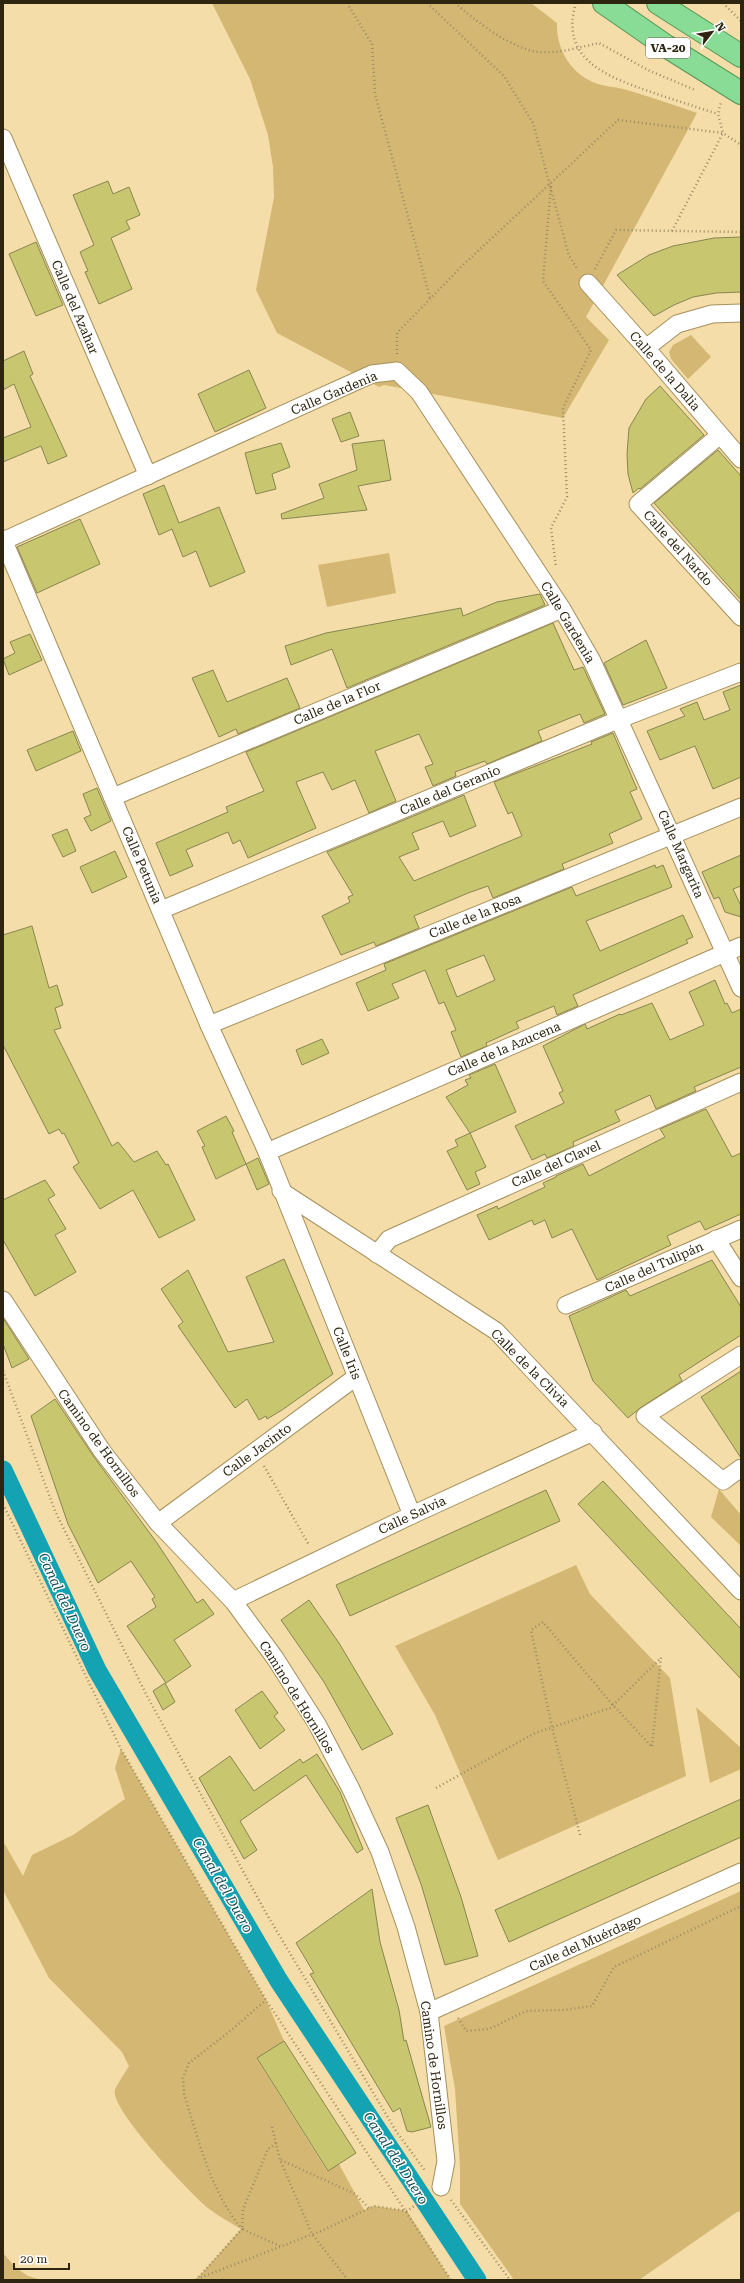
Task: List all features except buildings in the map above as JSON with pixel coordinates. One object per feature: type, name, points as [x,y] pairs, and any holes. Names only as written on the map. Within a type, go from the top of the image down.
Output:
[{"type":"highway","name":"VA-20","points":[[604,3],[666,46],[730,99]]},
{"type":"highway","name":"VA-20","points":[[658,3],[741,56]]},
{"type":"street","name":"Calle del Azahar","points":[[3,138],[148,476]]},
{"type":"street","name":"Calle de la Dalia","points":[[588,283],[741,459]]},
{"type":"street","points":[[646,348],[677,324],[712,314],[741,313]]},
{"type":"street","name":"Calle Gardenia","points":[[3,540],[372,374],[397,371],[419,392],[562,609],[592,661],[620,719]]},
{"type":"street","name":"Calle del Nardo","points":[[720,435],[638,504],[741,617]]},
{"type":"street","name":"Calle Petunia","points":[[3,540],[209,1025],[267,1152],[281,1191]]},
{"type":"street","name":"Calle de la Flor","points":[[113,797],[562,609]]},
{"type":"street","name":"Calle del Geranio","points":[[161,910],[620,719],[741,672]]},
{"type":"street","name":"Calle Margarita","points":[[620,719],[741,988]]},
{"type":"street","name":"Calle de la Rosa","points":[[209,1025],[741,807]]},
{"type":"street","name":"Calle de la Azucena","points":[[267,1152],[741,946]]},
{"type":"street","name":"Calle del Clavel","points":[[377,1254],[389,1239],[741,1082]]},
{"type":"street","name":"Calle de la Clivia","points":[[281,1191],[496,1331],[593,1432],[741,1591]]},
{"type":"street","name":"Calle Iris","points":[[281,1191],[412,1515]]},
{"type":"street","name":"Calle del Tulipán","points":[[566,1305],[741,1228]]},
{"type":"street","points":[[716,1239],[741,1278]]},
{"type":"street","name":"Camino de Hornillos","points":[[3,1300],[102,1451],[158,1523],[233,1601],[275,1658],[317,1724],[351,1789],[380,1852],[406,1927],[429,2012],[446,2161],[435,2192]]},
{"type":"street","points":[[741,1354],[645,1416],[724,1481],[741,1468]]},
{"type":"street","name":"Calle Jacinto","points":[[158,1523],[356,1377]]},
{"type":"street","name":"Calle Salvia","points":[[233,1601],[412,1515],[593,1432]]},
{"type":"street","name":"Calle del Muérdago","points":[[429,2012],[741,1872]]},
{"type":"path","points":[[347,3],[372,44],[374,94],[430,299]]},
{"type":"path","points":[[427,3],[504,76],[533,123],[551,184],[569,256],[588,283],[616,230],[741,232]]},
{"type":"path","points":[[455,3],[499,37],[538,52],[555,52],[599,43],[648,70],[699,92]]},
{"type":"path","points":[[576,3],[573,18],[575,38],[584,58],[594,67],[604,74],[634,86],[718,114]]},
{"type":"path","points":[[723,3],[741,21]]},
{"type":"path","points":[[714,98],[730,99]]},
{"type":"path","points":[[718,114],[730,99]]},
{"type":"path","points":[[672,230],[723,133],[718,114]]},
{"type":"path","points":[[397,371],[397,333],[460,268],[618,120],[723,133],[741,145]]},
{"type":"path","points":[[551,184],[543,281],[591,350],[563,408],[567,497],[551,528],[557,572]]},
{"type":"path","points":[[3,1371],[55,1511],[147,1696],[266,1913],[392,2124],[425,2171],[435,2192],[510,2280]]},
{"type":"path","points":[[255,1452],[318,1560]]},
{"type":"path","points":[[3,1504],[122,1749],[266,2000],[407,2211],[451,2280]]},
{"type":"path","points":[[436,1788],[535,1732],[552,1727],[613,1705],[661,1657],[652,1747],[613,1705],[543,1622],[531,1630],[552,1727],[580,1835]]},
{"type":"path","points":[[449,2003],[466,2031],[489,2029],[526,2011],[564,2010],[592,2006],[614,1967],[741,1906]]},
{"type":"path","points":[[266,2000],[229,2032],[189,2063],[183,2078],[184,2094],[215,2188],[230,2215],[242,2229],[280,2246]]},
{"type":"path","points":[[272,2126],[280,2160],[312,2234],[348,2280]]},
{"type":"path","points":[[196,2280],[242,2229],[243,2209],[268,2149],[276,2143]]},
{"type":"path","points":[[280,2160],[355,2194],[369,2208]]},
{"type":"path","points":[[196,2280],[312,2234],[374,2206],[407,2211],[435,2192]]},
{"type":"shaded area","points":[[212,3],[531,3],[557,23],[557,33],[562,51],[573,68],[588,80],[605,86],[620,88],[654,98],[697,113],[586,317],[609,340],[563,418],[384,385],[379,387],[277,333],[256,290],[274,197],[273,167],[268,135],[250,79]]},
{"type":"shaded area","points":[[691,335],[711,357],[688,379],[671,359],[669,352],[673,345]]},
{"type":"shaded area","points":[[389,553],[396,593],[327,607],[318,565]]},
{"type":"shaded area","points":[[719,1489],[741,1515],[741,1546],[711,1517]]},
{"type":"shaded area","points":[[576,1565],[590,1594],[670,1678],[686,1776],[498,1860],[435,1715],[395,1646]]},
{"type":"shaded area","points":[[696,1707],[741,1748],[741,1769],[710,1783]]},
{"type":"shaded area","points":[[121,1749],[266,2000],[284,2041],[257,2059],[327,2171],[339,2164],[364,2210],[374,2206],[407,2211],[451,2280],[196,2280],[241,2229],[212,2211],[199,2200],[137,2132],[117,2100],[115,2090],[129,2066],[122,2052],[49,1978],[3,1890],[3,1841],[23,1876],[32,1855],[73,1835],[125,1799],[115,1768]]},
{"type":"shaded area","points":[[741,1891],[741,2211],[737,2212],[639,2280],[514,2280],[460,2204],[460,2167],[455,2089],[444,2026]]},
{"type":"shaded area","points":[[3,2253],[16,2268],[28,2276],[41,2280],[3,2280]]},
{"type":"waterway","name":"Canal del Duero","points":[[3,1470],[97,1670],[279,1981],[477,2280]]}]
